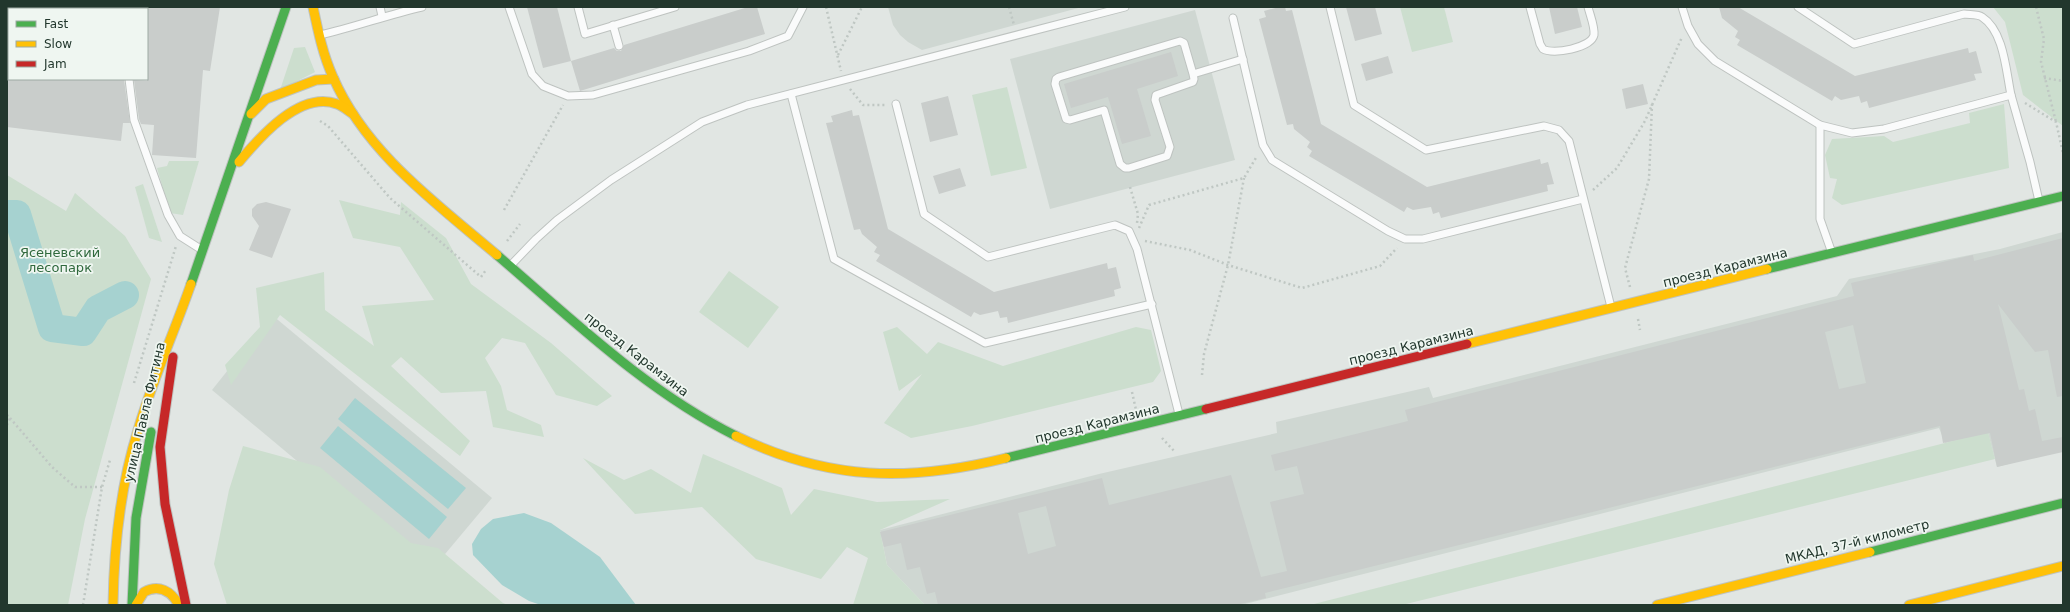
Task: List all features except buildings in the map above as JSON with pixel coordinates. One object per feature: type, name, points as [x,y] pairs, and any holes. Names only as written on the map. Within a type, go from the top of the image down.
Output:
[{"type":"main road","name":"улица Павла Фитина","points":[[113,605],[117,522],[128,467],[145,408],[232,172],[286,7]]},
{"type":"main road","name":"проезд Карамзина","points":[[313,7],[319,35],[334,79],[353,114],[379,148],[409,180],[631,370],[688,412],[739,439],[774,453],[836,470],[874,475],[917,474],[971,467],[2063,196]]},
{"type":"main road","name":"улица Павла Фитина","points":[[250,114],[266,99],[272,96],[316,80],[334,79]]},
{"type":"main road","name":"улица Павла Фитина","points":[[232,172],[263,133],[278,119],[299,107],[322,102],[337,104],[353,114]]},
{"type":"main road","name":"улица Павла Фитина","points":[[132,605],[131,572],[143,465],[178,321]]},
{"type":"main road","points":[[178,321],[160,447],[165,504],[186,605]]},
{"type":"main road","name":"МКАД, 37-й километр","points":[[1657,605],[2063,503]]},
{"type":"main road","points":[[106,605],[110,558],[115,550]]},
{"type":"main road","points":[[1909,605],[2063,566]]},
{"type":"main road","points":[[136,605],[138,598],[145,590],[156,587],[166,590],[178,605]]},
{"type":"lane","points":[[380,7],[382,16]]},
{"type":"lane","points":[[319,35],[354,27],[382,16],[422,7]]},
{"type":"lane","points":[[509,7],[532,74],[543,86],[568,96],[593,95],[749,51],[788,36],[803,7]]},
{"type":"lane","points":[[578,7],[585,34],[675,7]]},
{"type":"lane","points":[[510,266],[557,220],[599,189],[702,122],[747,105],[1125,7]]},
{"type":"lane","points":[[1330,7],[1354,105],[1426,150],[1544,126],[1559,130],[1569,141],[1611,309]]},
{"type":"lane","points":[[1530,7],[1540,44],[1543,49],[1554,53],[1588,44],[1592,40],[1594,30],[1588,7]]},
{"type":"lane","points":[[1682,7],[1688,26],[1698,44],[1715,62],[1820,125],[1852,133],[1884,129],[2011,95]]},
{"type":"lane","points":[[1798,7],[1854,44],[1964,14],[1981,16],[1993,26],[1999,36],[2011,95],[2030,162],[2039,202]]},
{"type":"lane","points":[[1233,18],[1263,145],[1272,160],[1388,232],[1405,240],[1423,239],[1583,199]]},
{"type":"lane","points":[[613,26],[619,46]]},
{"type":"lane","points":[[1180,41],[1184,44],[1193,74],[1194,78],[1192,82],[1156,95],[1155,100],[1170,147],[1167,156],[1129,168],[1125,168],[1120,164],[1104,110],[1070,120],[1066,119],[1055,84],[1056,79],[1059,77],[1180,41]]},
{"type":"lane","points":[[1193,74],[1243,59]]},
{"type":"lane","points":[[628,76],[630,84]]},
{"type":"lane","points":[[129,80],[134,120],[168,215],[180,236],[202,250]]},
{"type":"lane","points":[[791,94],[834,259],[985,343],[1152,304]]},
{"type":"lane","points":[[896,104],[924,214],[988,257],[1115,225],[1124,227],[1134,239],[1180,416]]},
{"type":"lane","points":[[1820,125],[1820,219],[1832,253]]},
{"type":"path","points":[[838,56],[862,7]]},
{"type":"path","points":[[1009,7],[1016,35]]},
{"type":"path","points":[[2036,7],[2044,39],[2041,62],[2062,153]]},
{"type":"path","points":[[1583,199],[1617,168],[1645,120],[1675,48],[1688,26]]},
{"type":"path","points":[[2044,78],[2063,81]]},
{"type":"path","points":[[2011,95],[2056,122]]},
{"type":"path","points":[[504,210],[568,96]]},
{"type":"path","points":[[1625,268],[1649,179],[1652,104]]},
{"type":"path","points":[[316,118],[328,126],[390,198],[481,277],[520,224]]},
{"type":"path","points":[[1202,375],[1204,354],[1228,265],[1244,178],[1263,145]]},
{"type":"path","points":[[1134,239],[1149,205],[1244,178]]},
{"type":"path","points":[[1130,187],[1138,214],[1134,239]]},
{"type":"path","points":[[1134,239],[1190,250],[1228,265],[1302,288],[1380,266],[1405,240]]},
{"type":"path","points":[[7,415],[52,466],[75,487],[102,487]]},
{"type":"path","points":[[7,425],[10,418]]},
{"type":"shaded area","points":[[888,7],[1082,7],[922,50],[908,42],[900,35],[893,25]]},
{"type":"shaded area","points":[[1195,10],[1235,160],[1050,209],[1010,59]]},
{"type":"shaded area","points":[[2063,232],[2063,449],[1997,467],[1988,433],[1945,443],[1939,428],[1241,605],[925,605],[887,565],[880,530],[1099,474],[1277,433],[1276,422],[1429,387],[1433,398],[1837,296],[1849,279],[2000,249]]},
{"type":"shaded area","points":[[272,315],[492,498],[430,572],[212,390]]},
{"type":"green space","points":[[1400,7],[1444,7],[1453,42],[1412,52]]},
{"type":"green space","points":[[1993,7],[2063,7],[2063,126],[2023,95],[2005,22]]},
{"type":"green space","points":[[305,47],[315,72],[280,90],[294,48]]},
{"type":"green space","points":[[1007,87],[1027,168],[991,176],[972,95]]},
{"type":"green space","points":[[2004,104],[2009,168],[1842,205],[1832,198],[1837,179],[1830,178],[1825,155],[1832,139],[1884,136],[1893,142],[1970,123],[1969,113]]},
{"type":"green space","points":[[169,161],[199,161],[183,215],[170,213],[157,168],[167,166]]},
{"type":"green space","name":"Ясеневский лесопарк","points":[[7,175],[66,211],[75,193],[125,236],[151,279],[85,519],[68,605],[7,605]]},
{"type":"green space","points":[[143,184],[162,242],[149,238],[135,187]]},
{"type":"green space","points":[[339,200],[400,215],[401,202],[446,238],[471,284],[551,343],[612,396],[597,406],[556,395],[525,343],[502,338],[485,358],[501,386],[507,410],[541,425],[544,437],[493,427],[486,391],[441,393],[401,357],[391,366],[470,441],[460,456],[280,315],[231,385],[225,365],[260,327],[256,288],[324,272],[325,310],[374,346],[362,306],[434,300],[400,247],[353,238]]},
{"type":"green space","points":[[729,271],[779,307],[748,348],[699,312]]},
{"type":"green space","points":[[897,327],[927,354],[938,342],[1003,366],[1136,327],[1151,330],[1161,371],[1153,382],[972,426],[911,438],[884,423],[922,374],[899,391],[883,332]]},
{"type":"green space","points":[[1988,432],[1995,459],[1402,605],[1310,605]]},
{"type":"green space","points":[[243,446],[320,467],[411,543],[438,548],[503,603],[508,605],[227,605],[214,564],[229,490]]},
{"type":"green space","points":[[703,454],[782,488],[791,515],[814,489],[877,502],[950,499],[880,530],[887,565],[925,605],[853,605],[868,558],[847,547],[821,579],[756,559],[702,507],[635,514],[583,458],[624,480],[651,469],[691,493]]},
{"type":"water","points":[[355,398],[466,488],[448,509],[338,419]]},
{"type":"water","points":[[338,426],[447,517],[429,539],[320,448]]},
{"type":"water","points":[[524,513],[551,523],[600,557],[636,605],[541,605],[529,601],[502,585],[473,555],[472,544],[481,529],[493,519]]},
{"type":"waterway","points":[[7,214],[17,214],[52,328],[83,332],[98,309],[125,295]]},
{"type":"traffic: fast","points":[[191,284],[286,7]]},
{"type":"traffic: fast","points":[[1767,269],[2063,196]]},
{"type":"traffic: fast","points":[[497,255],[582,329],[641,376],[671,398],[736,436]]},
{"type":"traffic: fast","points":[[1006,458],[1206,409]]},
{"type":"traffic: fast","points":[[132,605],[136,518],[151,432]]},
{"type":"traffic: fast","points":[[1870,552],[2063,503]]},
{"type":"traffic: slow","points":[[313,7],[321,43],[329,69],[347,104],[364,130],[404,175],[497,255]]},
{"type":"traffic: slow","points":[[251,114],[266,99],[316,80],[334,79]]},
{"type":"traffic: slow","points":[[239,162],[269,129],[295,110],[309,104],[323,101],[337,104],[353,114]]},
{"type":"traffic: slow","points":[[1467,344],[1767,269]]},
{"type":"traffic: slow","points":[[113,605],[119,517],[122,495],[132,451],[150,393],[191,284]]},
{"type":"traffic: slow","points":[[736,436],[770,451],[803,462],[836,469],[869,473],[936,471],[970,466],[1006,458]]},
{"type":"traffic: slow","points":[[1657,605],[1870,552]]},
{"type":"traffic: slow","points":[[1909,605],[2063,566]]},
{"type":"traffic: slow","points":[[136,605],[144,592],[155,589],[164,590],[172,596],[179,605]]},
{"type":"traffic: jam","points":[[1206,409],[1467,344]]},
{"type":"traffic: jam","points":[[173,357],[160,447],[165,504],[186,605]]}]
